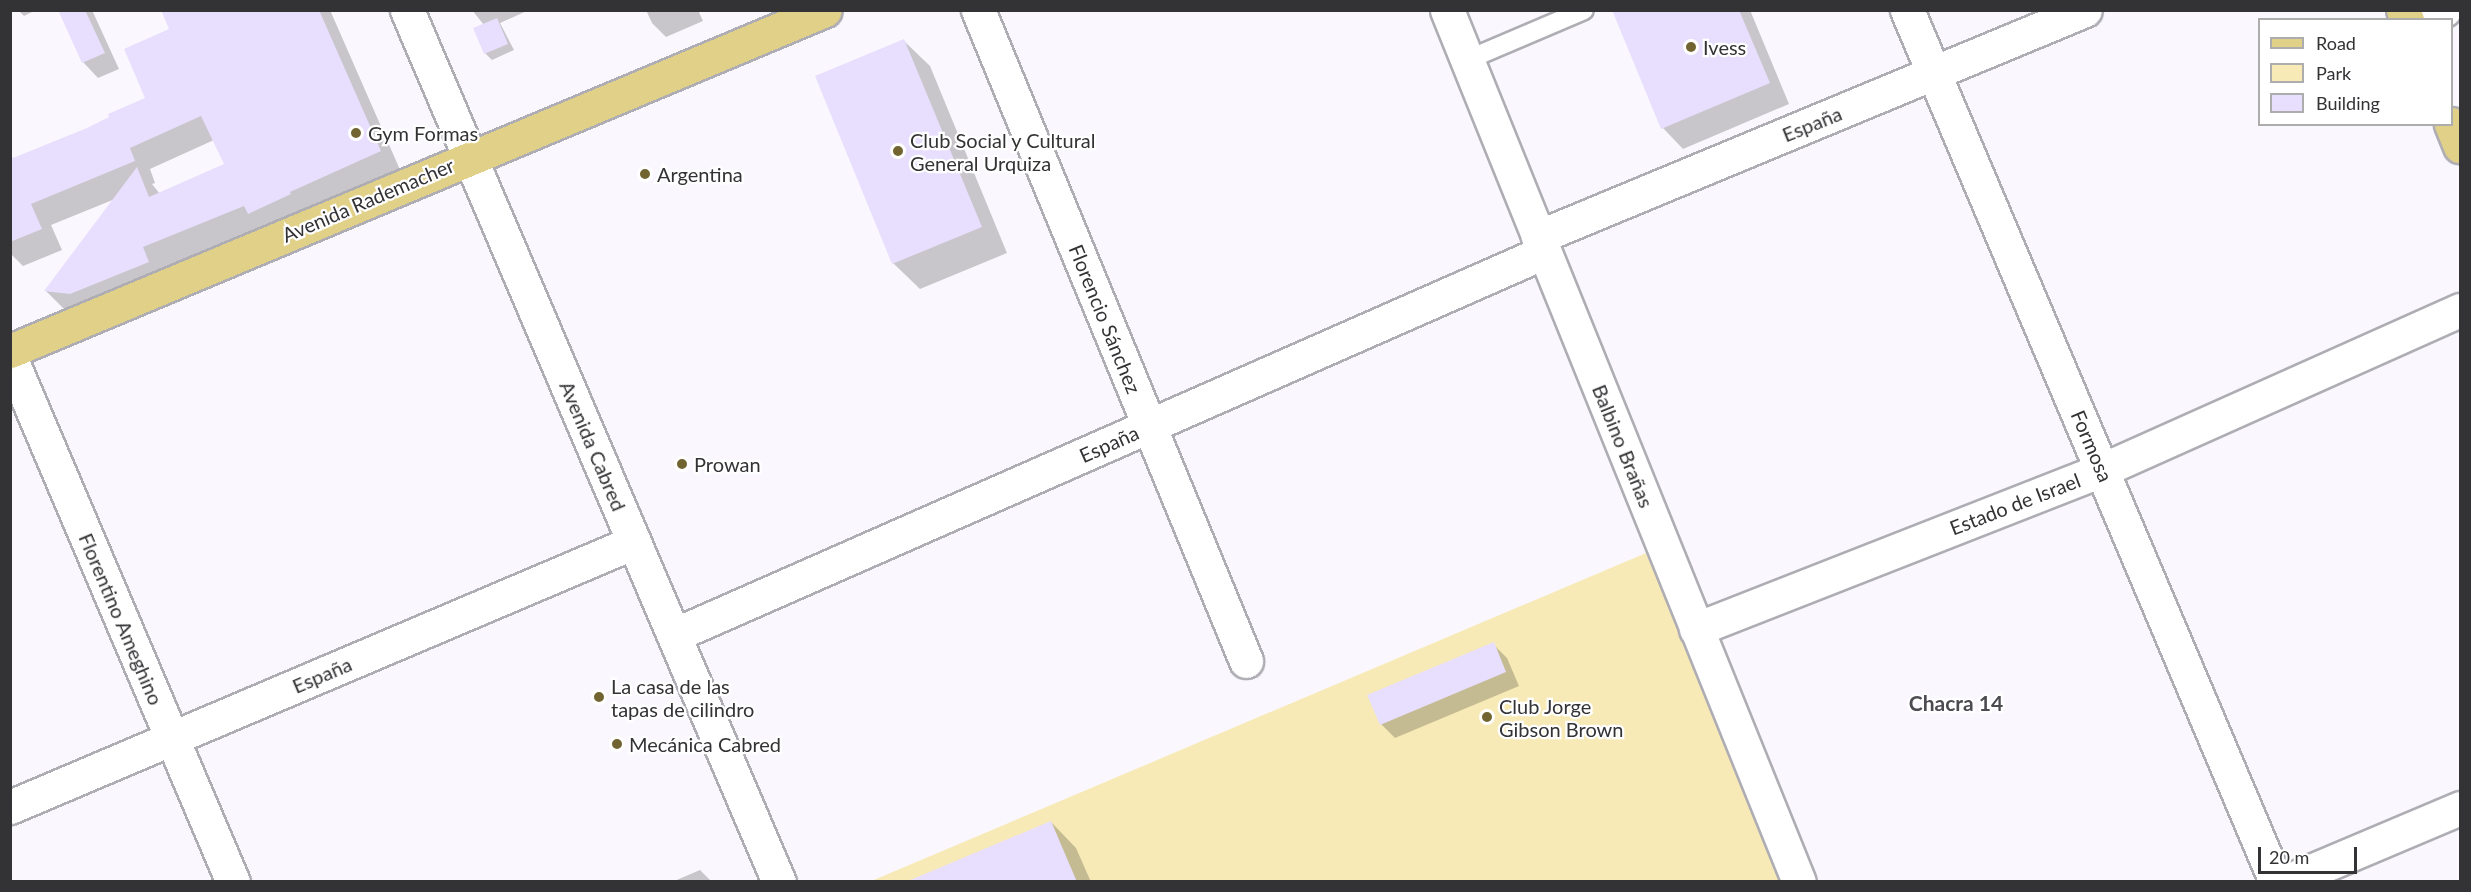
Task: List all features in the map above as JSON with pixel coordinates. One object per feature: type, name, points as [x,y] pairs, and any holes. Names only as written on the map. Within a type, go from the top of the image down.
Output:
[{"type":"main road","name":"Avenida Rademacher","points":[[10,351],[825,10]]},
{"type":"main road","points":[[2452,126],[2460,146]]},
{"type":"street","name":"Avenida Cabred","points":[[407,10],[779,882]]},
{"type":"street","name":"Florencio Sánchez","points":[[978,10],[1245,661]]},
{"type":"street","name":"Balbino Brañas","points":[[1447,10],[1798,882]]},
{"type":"street","name":"Formosa","points":[[1907,10],[2276,882]]},
{"type":"street","name":"España","points":[[674,635],[1149,426],[1541,244],[2085,10]]},
{"type":"street","points":[[2426,18],[2444,10]]},
{"type":"street","name":"Estado de Israel","points":[[1696,629],[2102,470],[2460,310]]},
{"type":"street","name":"Florentino Ameghino","points":[[10,357],[233,882]]},
{"type":"street","name":"España","points":[[10,807],[634,542]]},
{"type":"street","points":[[2285,882],[2460,808]]},
{"type":"lane","points":[[1467,60],[1584,10]]},
{"type":"green space","name":"Club Jorge Gibson Brown","points":[[1646,553],[1786,881],[869,882]]},
{"type":"building","points":[[58,10],[85,10],[105,53],[82,63]]},
{"type":"building","points":[[161,10],[319,10],[381,151],[290,192],[291,194],[248,214],[244,206],[143,247],[149,262],[70,294],[44,291],[137,167],[149,197],[224,164],[201,116],[130,148],[135,161],[31,204],[42,229],[10,242],[10,155],[13,158],[87,128],[109,117],[108,114],[145,98],[124,49],[169,29]]},
{"type":"building","name":"Ivess","points":[[1612,10],[1739,10],[1770,83],[1661,129]]},
{"type":"building","points":[[497,18],[508,44],[484,54],[473,28]]},
{"type":"building","name":"Club Social y Cultural General Urquiza","points":[[904,39],[982,227],[892,264],[815,76]]},
{"type":"building","points":[[1494,642],[1506,672],[1380,725],[1367,695]]},
{"type":"building","points":[[1051,821],[1077,882],[908,882],[908,881]]},
{"type":"place","name":"Ivess","points":[[1691,47]]},
{"type":"place","name":"Gym Formas","points":[[356,133]]},
{"type":"place","name":"Club Social y Cultural General Urquiza","points":[[898,151]]},
{"type":"place","name":"Argentina","points":[[645,174]]},
{"type":"place","name":"Prowan","points":[[682,464]]},
{"type":"place","name":"La casa de las tapas de cilindro","points":[[599,697]]},
{"type":"place","name":"Club Jorge Gibson Brown","points":[[1487,717]]},
{"type":"place","name":"Mecánica Cabred","points":[[617,744]]},
{"type":"district","name":"Chacra 14","points":[[1956,703]]}]
